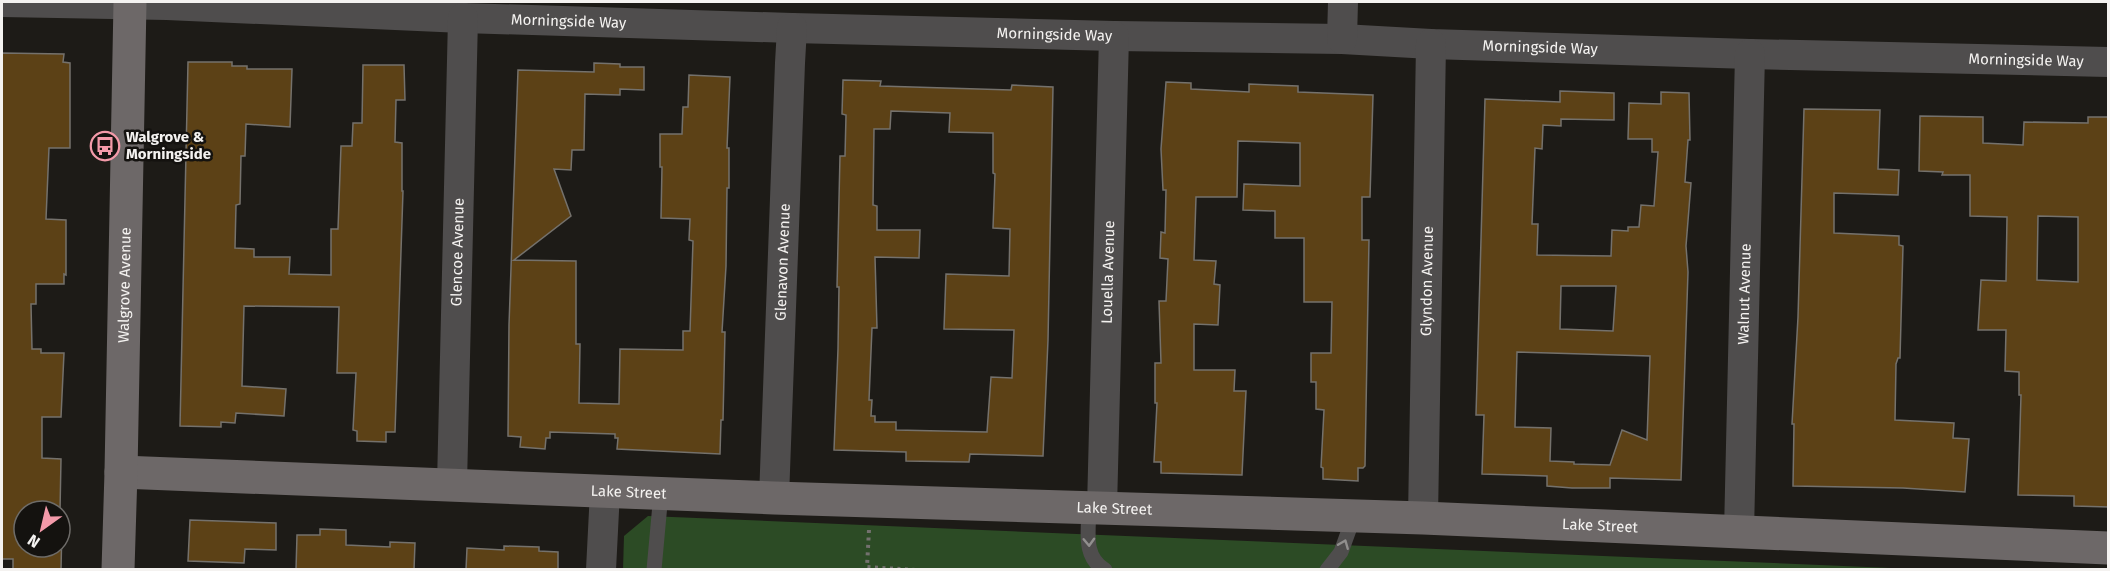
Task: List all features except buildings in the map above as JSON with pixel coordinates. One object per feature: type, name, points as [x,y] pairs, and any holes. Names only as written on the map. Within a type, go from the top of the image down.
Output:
[{"type":"street","name":"Morningside Way","points":[[2,2],[130,3],[463,18],[792,28],[1342,39],[1750,54],[2109,62]]},
{"type":"street","points":[[1342,39],[1343,2]]},
{"type":"street","name":"Walgrove Avenue","points":[[118,570],[130,3]]},
{"type":"street","name":"Glencoe Avenue","points":[[452,484],[463,18]]},
{"type":"street","name":"Glenavon Avenue","points":[[774,498],[792,28]]},
{"type":"street","name":"Louella Avenue","points":[[1095,508],[1114,36]]},
{"type":"street","name":"Glyndon Avenue","points":[[1423,518],[1431,44]]},
{"type":"street","name":"Walnut Avenue","points":[[1738,532],[1750,54]]},
{"type":"street","name":"Lake Street","points":[[121,472],[774,498],[1423,518],[2109,548]]},
{"type":"street","points":[[601,570],[605,491]]},
{"type":"lane","points":[[654,570],[661,493]]},
{"type":"lane","points":[[1095,508],[1090,555],[1098,566],[1105,570]]},
{"type":"lane","points":[[1328,570],[1341,552],[1354,516]]},
{"type":"path","points":[[870,501],[867,567],[916,570]]},
{"type":"green space","points":[[648,516],[1915,569],[623,570],[624,536]]},
{"type":"place","name":"Walgrove & Morningside","points":[[105,146]]}]
